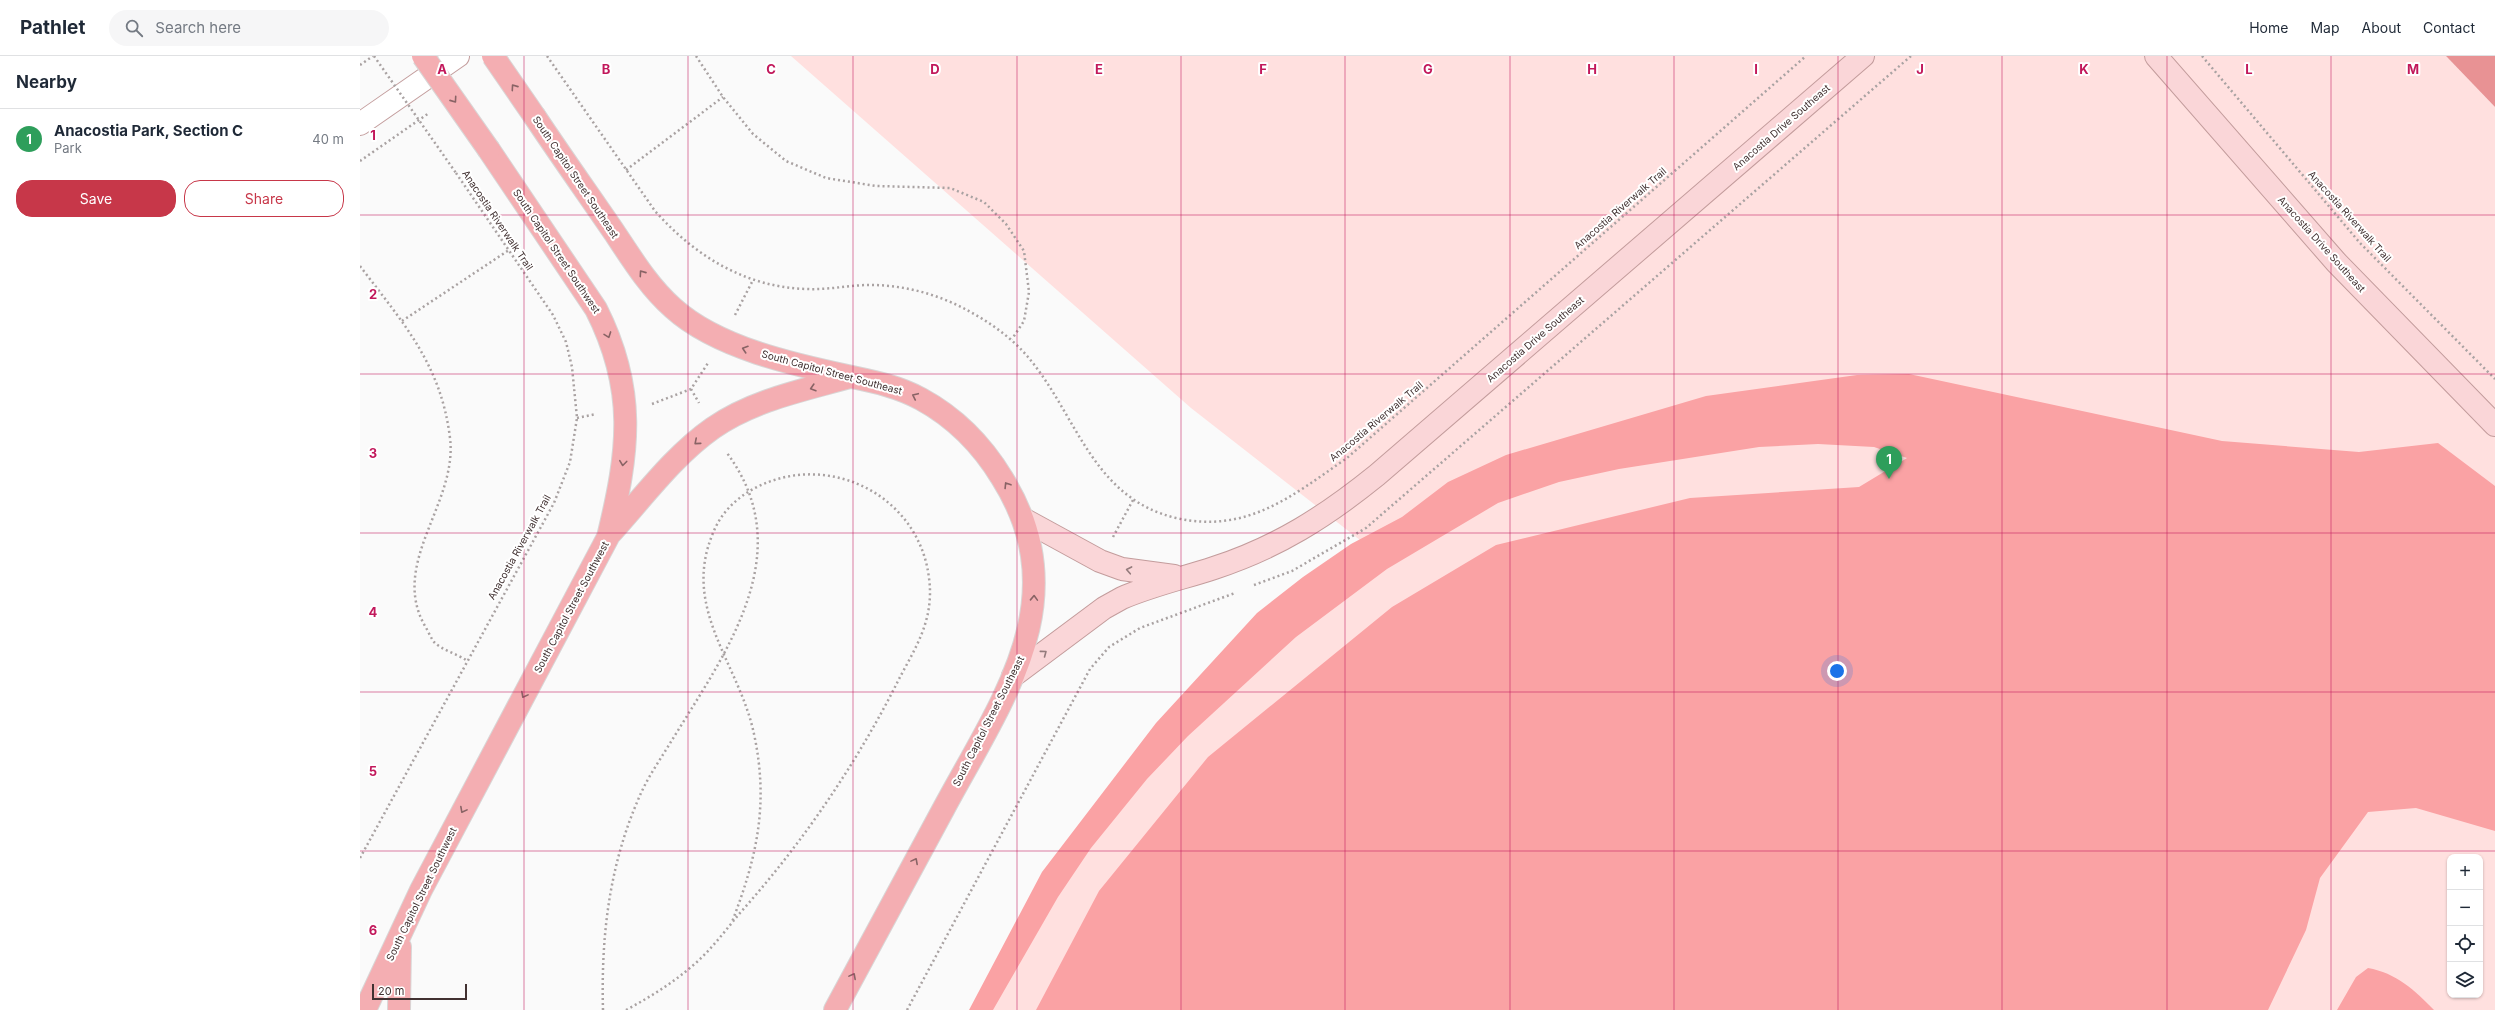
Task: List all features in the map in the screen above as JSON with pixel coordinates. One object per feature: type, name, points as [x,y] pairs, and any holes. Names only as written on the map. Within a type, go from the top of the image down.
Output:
[{"type":"main road","name":"South Capitol Street Southwest","points":[[365,1010],[432,870],[608,537],[619,488],[627,430],[626,409],[618,363],[596,309],[489,150],[423,56]]},
{"type":"main road","name":"South Capitol Street Southeast","points":[[493,56],[645,278],[674,309],[706,332],[744,349],[850,377],[894,386],[944,412],[982,450],[1014,497],[1025,520],[1034,566],[1033,613],[1029,632],[1013,676],[835,1010]]},
{"type":"main road","points":[[608,537],[672,465],[713,428],[752,407],[850,377]]},
{"type":"main road","points":[[399,1010],[400,935]]},
{"type":"street","points":[[360,124],[458,56]]},
{"type":"street","name":"Anacostia Drive Southeast","points":[[1013,676],[1104,608],[1138,591],[1181,577],[1213,569],[1269,547],[1310,525],[1351,496],[1863,56]]},
{"type":"street","name":"Anacostia Drive Southeast","points":[[2156,56],[2336,262],[2495,424]]},
{"type":"street","name":"Anacostia Drive Southeast","points":[[1025,520],[1100,561],[1122,568],[1181,577]]},
{"type":"path","points":[[360,65],[374,56]]},
{"type":"path","name":"Anacostia Riverwalk Trail","points":[[360,858],[466,660],[554,503],[570,462],[577,418],[572,367],[566,342],[553,315],[374,56]]},
{"type":"path","name":"Anacostia Riverwalk Trail","points":[[547,56],[655,211],[690,246],[708,259],[753,280],[806,289],[863,285],[888,286],[913,290],[966,309],[1012,339],[1044,380],[1102,470],[1119,490],[1149,509],[1176,518],[1200,522],[1227,522],[1272,507],[1294,495],[1346,458],[1806,56]]},
{"type":"path","points":[[696,56],[722,97],[753,134],[786,161],[826,178],[876,186],[950,188],[984,202],[1006,224],[1024,251],[1029,292],[1024,321],[1012,339]]},
{"type":"path","name":"Anacostia Riverwalk Trail","points":[[2202,56],[2360,243],[2495,379]]},
{"type":"path","points":[[626,170],[722,97]]},
{"type":"path","points":[[402,321],[509,250]]},
{"type":"path","points":[[360,266],[417,342],[433,372],[444,400],[450,439],[450,464],[442,499],[420,551],[413,584],[418,614],[434,642],[466,660]]},
{"type":"path","points":[[738,309],[753,280]]},
{"type":"path","points":[[658,403],[692,389],[704,368]]},
{"type":"path","points":[[692,389],[702,409]]},
{"type":"path","points":[[603,1010],[603,950],[607,910],[616,865],[631,817],[648,779],[723,656],[738,624],[756,572],[759,538],[754,507],[741,474],[725,451]]},
{"type":"path","points":[[626,1010],[653,995],[685,973],[701,958],[773,875],[828,799],[859,751],[887,703],[922,633],[929,608],[930,592],[926,564],[910,526],[894,507],[870,490],[842,478],[809,473],[780,477],[749,492],[736,501],[718,522],[707,549],[702,582],[708,618],[723,656],[739,687],[747,709],[754,733],[761,786],[756,849],[749,878],[732,922]]},
{"type":"path","points":[[1112,540],[1133,500]]},
{"type":"shaded area","points":[[791,56],[2446,56],[2495,107],[2495,1010],[983,1010],[1118,794],[1374,551],[1191,408]]},
{"type":"shaded area","points":[[2446,56],[2495,56],[2495,107]]},
{"type":"shaded area","points":[[1909,374],[2222,441],[2359,452],[2438,443],[2495,486],[2495,831],[2416,808],[2368,812],[2320,878],[2306,930],[2268,1010],[1036,1010],[1099,891],[1208,757],[1392,607],[1496,545],[1690,498],[1859,487],[1907,458],[1874,447],[1818,444],[1759,447],[1619,469],[1559,482],[1498,503],[1387,569],[1296,637],[1188,736],[1147,779],[1091,848],[1058,897],[993,1010],[969,1010],[1042,872],[1156,723],[1257,613],[1303,577],[1351,544],[1402,517],[1448,482],[1506,455],[1706,396],[1857,375]]},
{"type":"shaded area","points":[[2368,968],[2378,970],[2404,983],[2434,1010],[2337,1010],[2356,977]]},
{"type":"place","name":"Anacostia Park, Section C","points":[[1889,479]]}]
